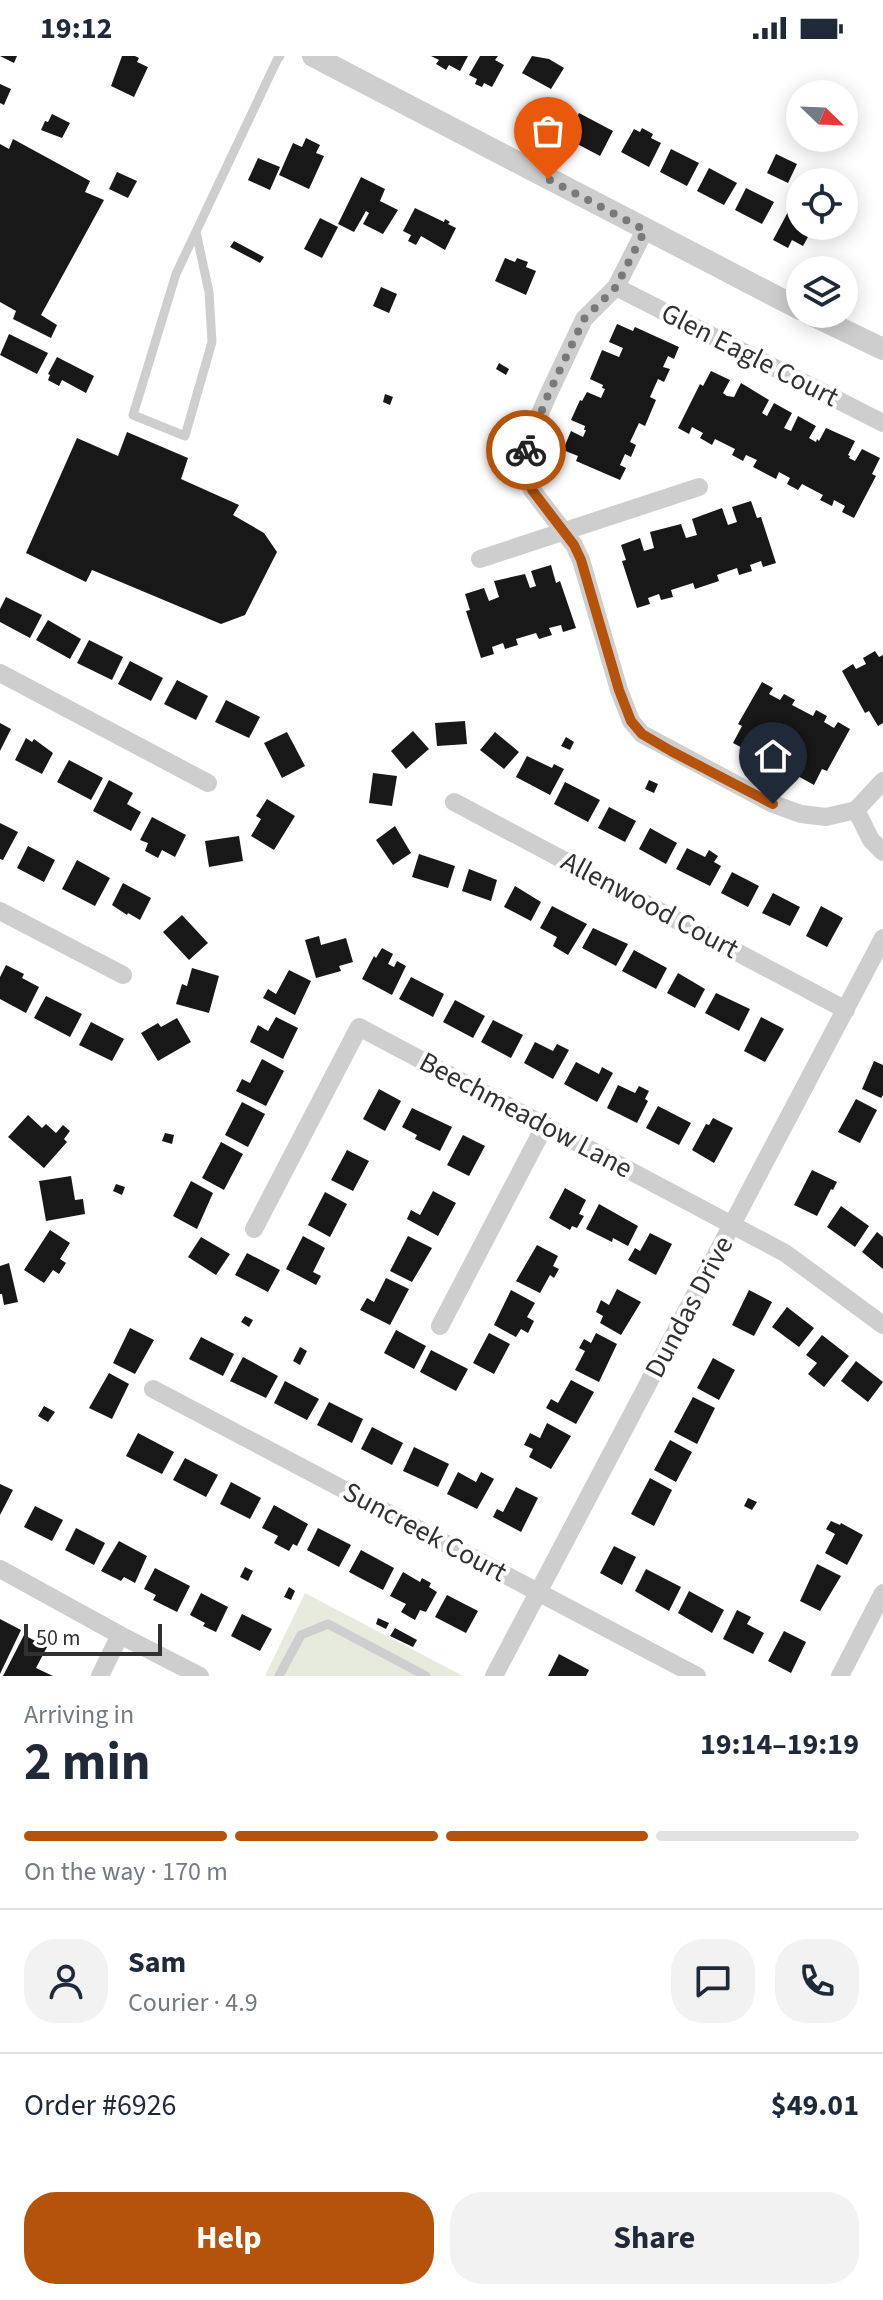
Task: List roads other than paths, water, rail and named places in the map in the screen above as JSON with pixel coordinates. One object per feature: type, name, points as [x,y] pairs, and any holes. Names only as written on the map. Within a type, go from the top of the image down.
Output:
[{"type":"street","points":[[313,56],[786,302]]},
{"type":"street","points":[[645,230],[616,287],[584,319],[528,441],[524,458],[525,475],[532,490],[574,545],[581,560],[631,721],[642,734],[773,804],[801,814],[826,817],[856,810],[883,781]]},
{"type":"street","name":"Glen Eagle Court","points":[[616,287],[883,423]]},
{"type":"street","points":[[839,328],[883,349]]},
{"type":"street","points":[[480,559],[699,487]]},
{"type":"street","points":[[0,673],[208,783]]},
{"type":"street","name":"Allenwood Court","points":[[454,802],[846,1010]]},
{"type":"street","points":[[856,810],[871,840],[883,852]]},
{"type":"street","points":[[0,911],[123,975]]},
{"type":"street","name":"Dundas Drive","points":[[494,1676],[883,938]]},
{"type":"street","name":"Beechmeadow Lane","points":[[254,1229],[359,1027],[785,1253],[883,1325]]},
{"type":"street","points":[[440,1326],[545,1125]]},
{"type":"street","name":"Suncreek Court","points":[[153,1389],[697,1676]]},
{"type":"street","points":[[0,1569],[200,1676]]},
{"type":"street","points":[[840,1676],[883,1593]]},
{"type":"street","points":[[100,1676],[120,1635]]},
{"type":"lane","points":[[196,232],[209,292],[212,342],[185,436],[133,415],[176,274],[196,232],[280,56]]},
{"type":"lane","points":[[279,1676],[301,1635],[328,1624],[426,1676]]}]
